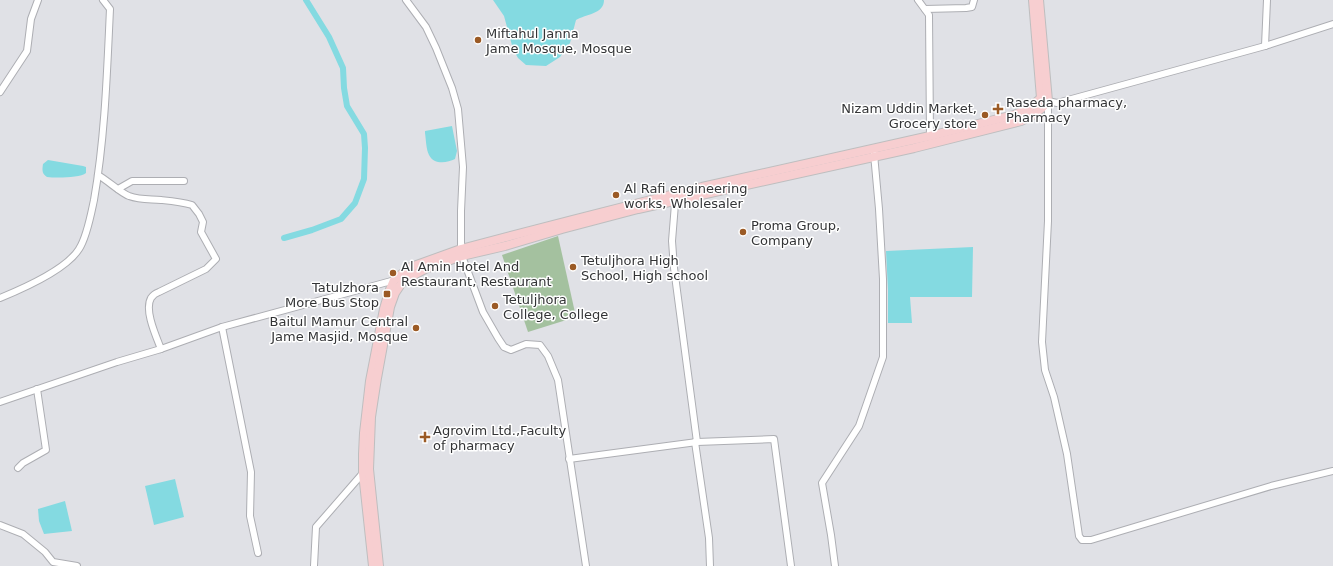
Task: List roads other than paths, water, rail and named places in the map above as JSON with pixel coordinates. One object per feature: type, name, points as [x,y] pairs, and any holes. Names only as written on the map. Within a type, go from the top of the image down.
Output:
[{"type":"main road","points":[[1033,0],[1046,105]]},
{"type":"main road","points":[[1039,0],[1046,105]]},
{"type":"main road","points":[[373,566],[363,473],[364,433],[370,381],[384,309],[389,292],[412,267],[572,220],[874,152],[1014,115],[1028,109],[1046,105]]},
{"type":"main road","points":[[874,152],[914,148],[1021,121],[1033,115],[1046,105]]},
{"type":"main road","points":[[379,566],[369,470],[371,417],[390,307],[399,280]]},
{"type":"street","points":[[0,92],[27,51],[31,19],[38,0]]},
{"type":"street","points":[[0,298],[14,292],[68,262],[80,249],[90,221],[98,175],[107,95],[110,9],[103,0]]},
{"type":"street","points":[[406,0],[426,27],[454,94],[458,109],[463,167],[461,211],[462,253],[483,312],[504,347],[511,350],[526,344],[540,345],[548,356],[558,380],[586,566]]},
{"type":"street","points":[[918,0],[929,15],[930,136]]},
{"type":"street","points":[[925,9],[972,7],[974,0]]},
{"type":"street","points":[[1265,46],[1267,0]]},
{"type":"street","points":[[1333,24],[1265,46],[1046,105],[1048,221],[1042,342],[1045,370],[1054,397],[1066,454],[1079,536],[1082,540],[1091,540],[1271,486],[1333,471]]},
{"type":"street","points":[[835,566],[822,483],[859,426],[883,357],[883,279],[874,152]]},
{"type":"street","points":[[98,175],[124,194],[142,199],[162,200],[192,205],[203,222],[201,232],[216,259],[206,269],[152,296],[149,303],[149,312],[152,325],[161,349]]},
{"type":"street","points":[[118,189],[132,181],[184,181]]},
{"type":"street","points":[[675,197],[672,234],[673,262],[709,538],[710,566]]},
{"type":"street","points":[[0,402],[117,362],[161,349],[222,327],[399,280]]},
{"type":"street","points":[[222,327],[251,472],[250,516],[258,553]]},
{"type":"street","points":[[18,468],[23,462],[46,450],[37,389]]},
{"type":"street","points":[[569,459],[696,442],[774,439],[791,566]]},
{"type":"street","points":[[314,566],[316,527],[363,473]]},
{"type":"street","points":[[0,525],[23,534],[53,562],[77,566]]},
{"type":"water","points":[[493,0],[604,0],[603,5],[598,11],[576,20],[570,43],[560,57],[546,66],[526,65],[518,58],[513,49],[504,16]]},
{"type":"water","points":[[452,126],[457,151],[455,159],[445,162],[437,162],[431,158],[428,153],[425,131]]},
{"type":"water","points":[[48,160],[86,167],[86,173],[73,177],[47,177],[43,173],[42,168],[43,164]]},
{"type":"water","points":[[973,247],[972,297],[910,297],[912,323],[888,323],[886,251]]},
{"type":"water","points":[[175,479],[184,517],[154,525],[145,486]]},
{"type":"water","points":[[65,501],[72,531],[44,534],[39,521],[38,509]]},
{"type":"waterway","points":[[284,238],[312,230],[341,219],[355,203],[364,179],[364,134],[347,106],[343,68],[329,37],[306,0]]},
{"type":"place","name":"Miftahul Janna Jame Mosque, Mosque","points":[[478,40]]},
{"type":"place","name":"Raseda pharmacy, Pharmacy","points":[[998,109]]},
{"type":"place","name":"Nizam Uddin Market, Grocery store","points":[[985,115]]},
{"type":"place","name":"Al Rafi engineering works, Wholesaler","points":[[616,195]]},
{"type":"place","name":"Proma Group, Company","points":[[743,232]]},
{"type":"place","name":"Tetuljhora High School, High school","points":[[573,267]]},
{"type":"place","name":"Al Amin Hotel And Restaurant, Restaurant","points":[[393,273]]},
{"type":"place","name":"Tatulzhora More Bus Stop","points":[[387,294]]},
{"type":"place","name":"Tetuljhora College, College","points":[[495,306]]},
{"type":"place","name":"Baitul Mamur Central Jame Masjid, Mosque","points":[[416,328]]},
{"type":"place","name":"Agrovim Ltd.,Faculty of pharmacy","points":[[425,437]]}]
